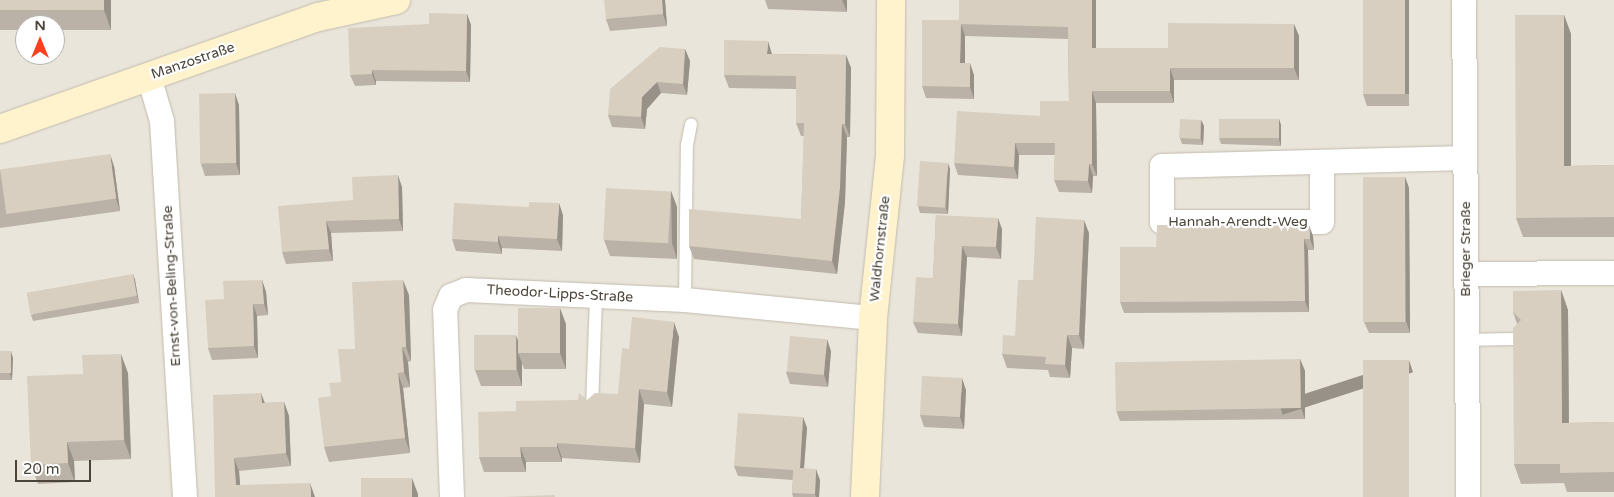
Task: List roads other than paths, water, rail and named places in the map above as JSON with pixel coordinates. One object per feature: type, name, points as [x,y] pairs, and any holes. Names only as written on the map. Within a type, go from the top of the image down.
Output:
[{"type":"street","name":"Waldhornstraße","points":[[865,497],[873,318],[890,155],[891,0]]},
{"type":"street","name":"Brieger Straße","points":[[1464,0],[1468,497]]},
{"type":"street","name":"Manzostraße","points":[[0,129],[318,18],[391,1]]},
{"type":"street","name":"Ernst-von-Beling-Straße","points":[[149,77],[162,121],[185,497]]},
{"type":"street","name":"Hannah-Arendt-Weg","points":[[1322,162],[1322,222],[1162,222],[1162,166],[1466,158]]},
{"type":"street","points":[[1466,274],[1614,273]]},
{"type":"street","name":"Theodor-Lipps-Straße","points":[[452,497],[445,310],[451,296],[466,290],[684,300],[873,318]]},
{"type":"lane","points":[[684,300],[686,145],[690,124]]},
{"type":"lane","points":[[592,407],[596,296]]},
{"type":"lane","points":[[1467,340],[1520,339]]}]
